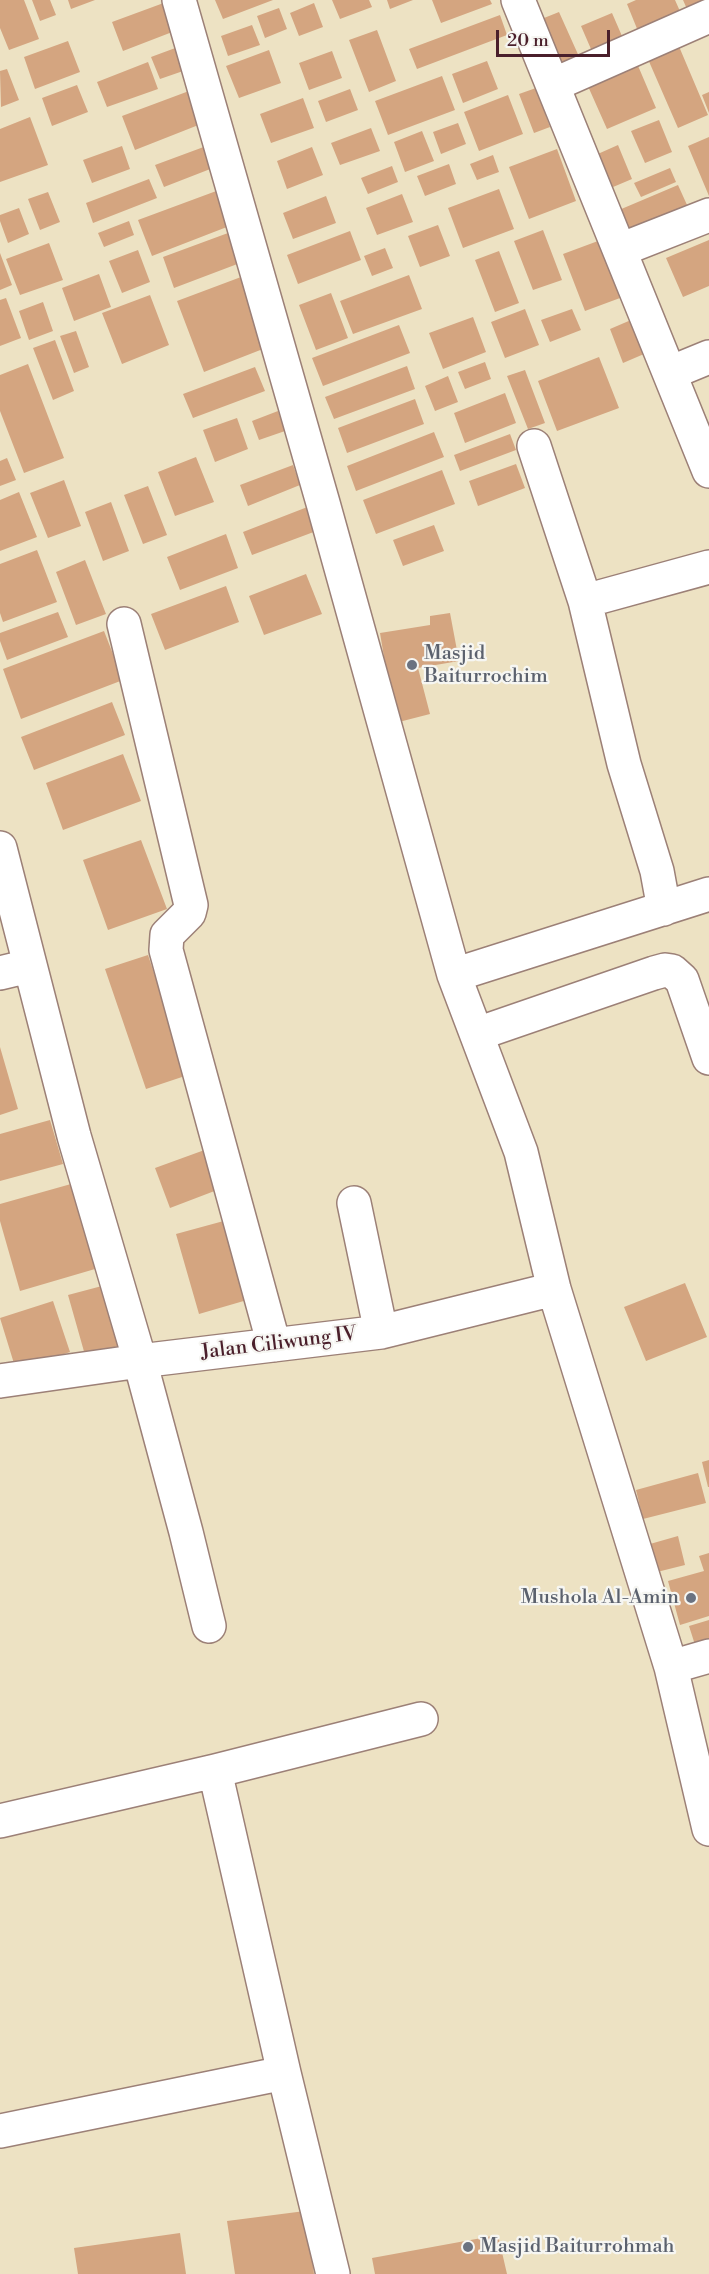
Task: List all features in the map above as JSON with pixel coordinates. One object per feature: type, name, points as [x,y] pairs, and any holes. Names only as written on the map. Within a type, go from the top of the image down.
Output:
[{"type":"street","points":[[179,0],[327,514],[454,975],[521,1152],[554,1289],[671,1667],[709,1829]]},
{"type":"street","points":[[518,0],[709,471]]},
{"type":"street","points":[[553,85],[709,16]]},
{"type":"street","points":[[620,250],[709,215]]},
{"type":"street","points":[[670,373],[709,357]]},
{"type":"street","points":[[534,446],[585,602],[624,764],[657,871],[664,909]]},
{"type":"street","points":[[585,602],[709,567]]},
{"type":"street","points":[[124,624],[191,905],[189,913],[166,935],[166,950],[274,1345]]},
{"type":"street","points":[[0,848],[14,969],[74,1136],[140,1361],[209,1626]]},
{"type":"street","points":[[454,975],[709,894]]},
{"type":"street","points":[[477,1034],[665,970],[672,971],[682,980],[709,1058]]},
{"type":"street","points":[[354,1203],[381,1332]]},
{"type":"street","name":"Jalan Ciliwung IV","points":[[0,1381],[140,1361],[381,1332],[554,1289]]},
{"type":"street","points":[[671,1667],[709,1656]]},
{"type":"street","points":[[0,1821],[215,1771],[421,1719]]},
{"type":"street","points":[[215,1771],[333,2274]]},
{"type":"street","points":[[0,2131],[284,2073]]},
{"type":"building","points":[[0,0],[24,0],[39,39],[9,50],[0,28]]},
{"type":"building","points":[[32,0],[50,0],[56,15],[40,21]]},
{"type":"building","points":[[68,0],[95,0],[71,9]]},
{"type":"building","points":[[215,0],[273,0],[223,19]]},
{"type":"building","points":[[332,0],[369,0],[372,7],[340,19]]},
{"type":"building","points":[[387,0],[413,0],[390,9]]},
{"type":"building","points":[[432,0],[490,0],[492,4],[441,23]]},
{"type":"building","points":[[636,0],[675,0],[683,18],[640,36],[627,4]]},
{"type":"building","points":[[683,0],[708,0],[687,9]]},
{"type":"building","points":[[169,1],[180,29],[123,51],[112,22]]},
{"type":"building","points":[[314,3],[323,27],[299,36],[290,13]]},
{"type":"building","points":[[279,8],[287,29],[265,38],[257,16]]},
{"type":"building","points":[[559,12],[581,61],[555,72],[534,22]]},
{"type":"building","points":[[612,13],[625,43],[594,56],[581,26]]},
{"type":"building","points":[[500,15],[507,35],[417,69],[409,49]]},
{"type":"building","points":[[252,25],[260,45],[228,56],[221,36]]},
{"type":"building","points":[[377,30],[396,81],[369,92],[349,40]]},
{"type":"building","points":[[675,37],[708,115],[678,128],[644,50]]},
{"type":"building","points":[[68,41],[80,72],[35,89],[24,57]]},
{"type":"building","points":[[178,47],[186,70],[160,79],[151,57]]},
{"type":"building","points":[[269,50],[281,83],[239,98],[226,66]]},
{"type":"building","points":[[332,51],[342,78],[309,90],[299,63]]},
{"type":"building","points":[[633,54],[656,108],[607,129],[583,75]]},
{"type":"building","points":[[487,61],[498,89],[463,103],[452,74]]},
{"type":"building","points":[[148,62],[158,89],[107,107],[97,82]]},
{"type":"building","points":[[7,69],[19,100],[1,107],[0,71]]},
{"type":"building","points":[[442,76],[455,110],[388,135],[375,101]]},
{"type":"building","points":[[77,85],[88,112],[52,126],[42,98]]},
{"type":"building","points":[[536,88],[550,127],[534,133],[519,94]]},
{"type":"building","points":[[350,89],[358,110],[326,122],[318,101]]},
{"type":"building","points":[[189,91],[201,124],[135,150],[122,116]]},
{"type":"building","points":[[709,92],[709,113],[702,95]]},
{"type":"building","points":[[508,95],[523,134],[479,151],[464,112]]},
{"type":"building","points":[[303,98],[314,128],[271,143],[260,114]]},
{"type":"building","points":[[30,117],[48,165],[0,182],[0,129]]},
{"type":"building","points":[[659,120],[672,152],[645,163],[631,131]]},
{"type":"building","points":[[458,123],[466,144],[441,154],[433,132]]},
{"type":"building","points":[[371,128],[380,151],[340,165],[331,143]]},
{"type":"building","points":[[422,131],[434,161],[405,172],[394,142]]},
{"type":"building","points":[[709,137],[709,196],[688,146]]},
{"type":"building","points":[[209,145],[218,166],[164,187],[155,165]]},
{"type":"building","points":[[618,145],[632,179],[606,190],[591,157]]},
{"type":"building","points":[[122,146],[130,169],[92,183],[83,160]]},
{"type":"building","points":[[312,147],[323,175],[287,189],[277,161]]},
{"type":"building","points":[[557,149],[576,201],[529,219],[509,167]]},
{"type":"building","points":[[493,155],[499,172],[477,180],[470,164]]},
{"type":"building","points":[[449,164],[456,184],[425,196],[417,176]]},
{"type":"building","points":[[392,166],[398,182],[368,194],[361,178]]},
{"type":"building","points":[[670,168],[676,182],[641,197],[634,183]]},
{"type":"building","points":[[149,179],[157,198],[93,223],[86,203]]},
{"type":"building","points":[[678,185],[692,216],[632,241],[619,210]]},
{"type":"building","points":[[499,189],[514,229],[463,248],[448,208]]},
{"type":"building","points":[[219,190],[232,225],[152,256],[138,220]]},
{"type":"building","points":[[48,192],[60,222],[40,230],[28,199]]},
{"type":"building","points":[[402,194],[413,222],[377,235],[366,208]]},
{"type":"building","points":[[326,196],[336,223],[293,239],[283,213]]},
{"type":"building","points":[[19,208],[29,234],[8,243],[0,215]]},
{"type":"building","points":[[129,221],[134,235],[104,247],[98,233]]},
{"type":"building","points":[[438,225],[450,256],[420,267],[408,236]]},
{"type":"building","points":[[543,230],[562,280],[533,290],[514,241]]},
{"type":"building","points":[[350,231],[361,260],[298,284],[287,255]]},
{"type":"building","points":[[228,233],[240,263],[174,288],[163,257]]},
{"type":"building","points":[[709,240],[709,286],[683,297],[666,258]]},
{"type":"building","points":[[598,241],[620,298],[585,311],[563,254]]},
{"type":"building","points":[[49,243],[63,280],[20,295],[6,259]]},
{"type":"building","points":[[385,248],[393,268],[372,276],[364,256]]},
{"type":"building","points":[[138,250],[150,282],[122,293],[109,261]]},
{"type":"building","points":[[499,251],[519,303],[495,312],[475,260]]},
{"type":"building","points":[[0,253],[12,285],[0,290]]},
{"type":"building","points":[[99,274],[111,307],[74,321],[62,288]]},
{"type":"building","points":[[409,275],[422,309],[353,334],[340,301]]},
{"type":"building","points":[[241,277],[268,347],[204,372],[177,301]]},
{"type":"building","points":[[331,293],[348,338],[316,350],[299,305]]},
{"type":"building","points":[[150,295],[169,345],[122,364],[102,313]]},
{"type":"building","points":[[6,298],[21,338],[0,346],[0,300]]},
{"type":"building","points":[[43,302],[53,331],[29,340],[19,311]]},
{"type":"building","points":[[525,309],[539,345],[505,358],[491,322]]},
{"type":"building","points":[[572,309],[581,330],[550,342],[541,320]]},
{"type":"building","points":[[473,317],[486,352],[443,369],[429,333]]},
{"type":"building","points":[[631,320],[644,354],[623,363],[610,329]]},
{"type":"building","points":[[399,325],[410,353],[323,386],[312,358]]},
{"type":"building","points":[[76,331],[89,367],[74,373],[60,336]]},
{"type":"building","points":[[55,340],[74,391],[53,400],[33,348]]},
{"type":"building","points":[[599,357],[619,408],[557,431],[538,381]]},
{"type":"building","points":[[485,362],[491,379],[465,389],[458,372]]},
{"type":"building","points":[[28,364],[64,458],[24,473],[0,411],[0,375]]},
{"type":"building","points":[[407,366],[415,389],[334,419],[325,397]]},
{"type":"building","points":[[255,367],[265,391],[193,418],[183,394]]},
{"type":"building","points":[[525,370],[545,423],[528,429],[507,376]]},
{"type":"building","points":[[448,376],[458,402],[435,411],[425,386]]},
{"type":"building","points":[[505,393],[516,423],[465,443],[454,413]]},
{"type":"building","points":[[415,399],[424,424],[347,453],[338,428]]},
{"type":"building","points":[[278,411],[285,431],[259,440],[252,421]]},
{"type":"building","points":[[237,418],[248,449],[215,462],[203,430]]},
{"type":"building","points":[[434,432],[444,457],[356,491],[347,466]]},
{"type":"building","points":[[510,434],[516,450],[460,471],[454,455]]},
{"type":"building","points":[[196,457],[214,502],[175,516],[158,472]]},
{"type":"building","points":[[7,458],[16,480],[0,486],[0,461]]},
{"type":"building","points":[[516,464],[525,488],[478,506],[469,481]]},
{"type":"building","points":[[293,465],[300,485],[248,506],[240,485]]},
{"type":"building","points":[[442,470],[455,504],[376,534],[363,500]]},
{"type":"building","points":[[64,480],[81,526],[48,538],[30,493]]},
{"type":"building","points":[[148,486],[167,535],[143,544],[124,495]]},
{"type":"building","points":[[19,492],[37,537],[0,551],[0,500]]},
{"type":"building","points":[[111,502],[129,551],[103,561],[85,512]]},
{"type":"building","points":[[310,506],[319,530],[252,555],[243,532]]},
{"type":"building","points":[[434,525],[444,551],[403,566],[393,540]]},
{"type":"building","points":[[226,534],[238,568],[180,590],[167,557]]},
{"type":"building","points":[[37,550],[57,602],[3,622],[0,613],[0,564]]},
{"type":"building","points":[[85,560],[106,614],[76,625],[56,572]]},
{"type":"building","points":[[306,574],[322,614],[264,635],[249,596]]},
{"type":"building","points":[[226,586],[239,622],[165,650],[151,614]]},
{"type":"building","points":[[58,612],[68,637],[7,660],[0,641],[0,633]]},
{"type":"building","name":"Masjid Baiturrochim","points":[[450,613],[459,661],[418,668],[430,714],[395,723],[380,633],[430,625],[430,616]]},
{"type":"building","points":[[104,631],[123,680],[21,719],[3,669]]},
{"type":"building","points":[[112,702],[125,735],[34,770],[21,737]]},
{"type":"building","points":[[123,754],[141,801],[63,830],[46,783]]},
{"type":"building","points":[[141,840],[167,909],[108,930],[83,860]]},
{"type":"building","points":[[148,955],[188,1075],[146,1089],[105,969]]},
{"type":"building","points":[[0,1047],[18,1109],[0,1115]]},
{"type":"building","points":[[50,1120],[63,1164],[0,1181],[0,1134]]},
{"type":"building","points":[[210,1148],[225,1187],[170,1208],[155,1168]]},
{"type":"building","points":[[71,1184],[95,1269],[20,1291],[0,1221],[0,1204]]},
{"type":"building","points":[[231,1219],[254,1298],[199,1314],[176,1234]]},
{"type":"building","points":[[117,1282],[133,1342],[85,1355],[68,1295]]},
{"type":"building","points":[[685,1283],[707,1337],[646,1361],[624,1307]]},
{"type":"building","points":[[53,1301],[70,1352],[16,1370],[0,1318]]},
{"type":"building","points":[[709,1460],[709,1487],[708,1487],[702,1462]]},
{"type":"building","points":[[698,1473],[706,1503],[643,1519],[636,1490]]},
{"type":"building","points":[[678,1536],[685,1565],[657,1572],[650,1544]]},
{"type":"building","name":"Mushola Al-Amin","points":[[709,1553],[709,1616],[680,1625],[668,1581],[704,1571],[699,1556]]},
{"type":"building","points":[[709,1620],[709,1654],[697,1651],[689,1626]]},
{"type":"building","points":[[305,2211],[314,2274],[235,2274],[227,2221]]},
{"type":"building","points":[[180,2233],[186,2274],[78,2274],[74,2248]]},
{"type":"building","name":"Masjid Baiturrohmah","points":[[498,2235],[507,2274],[375,2274],[372,2258]]},
{"type":"place","name":"Masjid Baiturrochim","points":[[412,665]]},
{"type":"place","name":"Mushola Al-Amin","points":[[691,1598]]},
{"type":"place","name":"Masjid Baiturrohmah","points":[[468,2247]]}]
